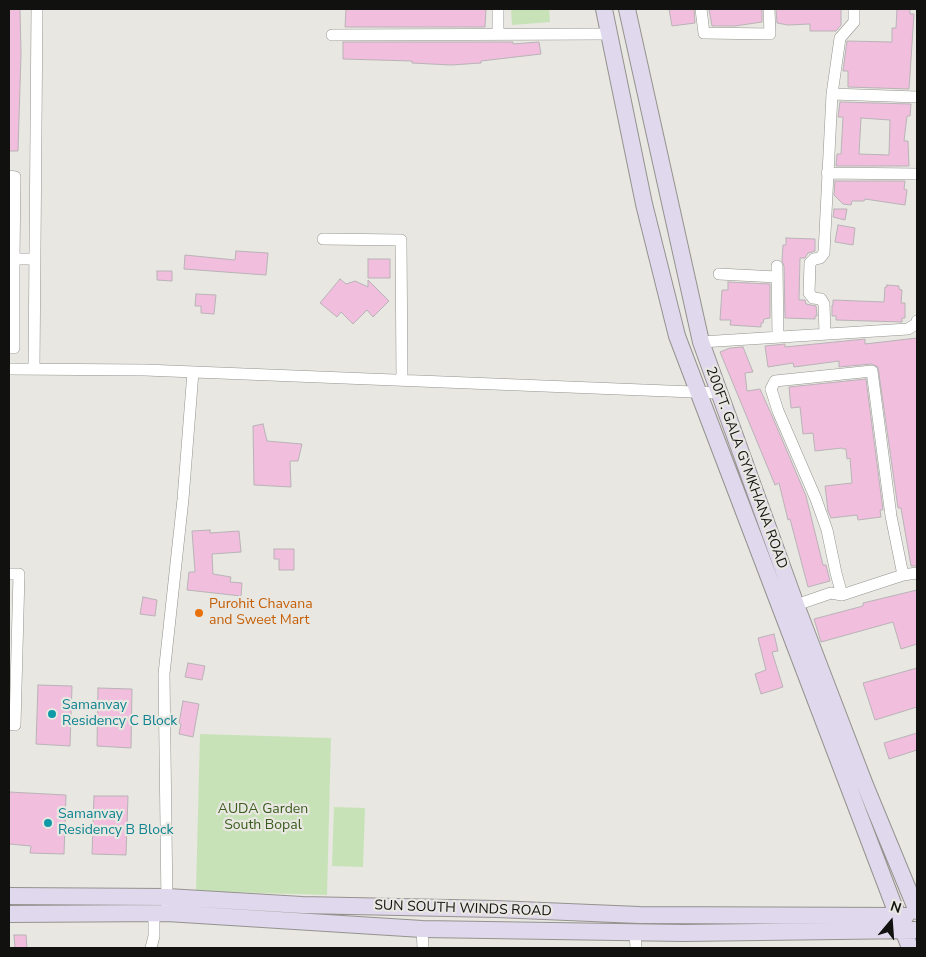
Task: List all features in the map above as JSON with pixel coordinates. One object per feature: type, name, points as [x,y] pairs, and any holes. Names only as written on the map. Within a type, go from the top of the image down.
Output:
[{"type":"street","points":[[34,369],[37,9]]},
{"type":"street","points":[[498,9],[498,34]]},
{"type":"street","points":[[604,9],[644,204],[677,336],[905,926],[910,948]]},
{"type":"street","name":"200FT. GALA GYMKHANA ROAD","points":[[627,9],[701,342],[796,604],[865,785],[917,911]]},
{"type":"street","points":[[701,9],[704,33],[770,34],[769,9]]},
{"type":"street","points":[[825,334],[824,304],[821,299],[813,298],[809,293],[810,263],[814,258],[820,258],[824,253],[832,94],[840,38],[854,22],[854,9]]},
{"type":"street","points":[[332,35],[609,34]]},
{"type":"street","points":[[832,94],[917,97]]},
{"type":"street","points":[[827,173],[917,174]]},
{"type":"street","points":[[9,176],[15,177],[14,348],[9,348]]},
{"type":"street","points":[[323,239],[401,240],[402,380]]},
{"type":"street","points":[[14,259],[34,259]]},
{"type":"street","points":[[719,274],[777,271],[778,337]]},
{"type":"street","points":[[701,342],[908,329],[916,324],[917,321]]},
{"type":"street","points":[[9,369],[193,372],[718,393]]},
{"type":"street","points":[[842,595],[824,522],[778,411],[771,389],[775,381],[872,371],[891,516],[903,574]]},
{"type":"street","points":[[151,948],[163,908],[164,674],[183,500],[193,372]]},
{"type":"street","points":[[796,604],[831,593],[842,595],[903,574],[917,573]]},
{"type":"street","points":[[9,574],[19,574],[15,725],[9,724]]},
{"type":"street","name":"SUN SOUTH WINDS ROAD","points":[[9,896],[163,908],[302,905],[496,909],[905,926],[917,916]]},
{"type":"street","points":[[9,914],[37,915],[163,908],[422,929],[635,940],[905,926]]},
{"type":"street","points":[[422,929],[423,948]]},
{"type":"street","points":[[154,936],[159,948]]},
{"type":"green space","points":[[511,9],[549,9],[550,22],[512,25]]},
{"type":"green space","name":"AUDA Garden South Bopal","points":[[200,734],[331,738],[327,895],[196,891]]},
{"type":"green space","points":[[334,807],[365,808],[363,867],[332,866]]},
{"type":"building","points":[[9,9],[20,9],[21,54],[18,151],[9,151]]},
{"type":"building","points":[[346,9],[486,9],[485,27],[345,27]]},
{"type":"building","points":[[669,9],[694,9],[695,23],[672,26]]},
{"type":"building","points":[[709,9],[762,9],[762,22],[735,26],[712,26]]},
{"type":"building","points":[[776,9],[841,9],[841,25],[836,31],[810,31],[810,24],[788,25],[777,23]]},
{"type":"building","points":[[897,9],[910,9],[910,14],[914,14],[909,89],[848,87],[848,71],[843,71],[847,41],[892,42],[892,28],[896,28]]},
{"type":"building","points":[[343,42],[513,42],[513,44],[539,42],[541,54],[481,61],[481,63],[451,65],[412,63],[412,61],[343,59]]},
{"type":"building","points":[[840,102],[911,104],[910,116],[907,116],[904,141],[908,141],[909,166],[836,166],[837,154],[841,154],[843,117],[838,117]],"holes":[[[861,118],[890,120],[889,155],[859,154]]]},
{"type":"building","points":[[835,181],[905,181],[904,189],[907,190],[905,205],[865,199],[864,201],[852,201],[851,205],[843,204],[834,195]]},
{"type":"building","points":[[834,209],[847,209],[845,220],[833,217]]},
{"type":"building","points":[[838,225],[855,228],[853,245],[835,242]]},
{"type":"building","points":[[786,238],[815,239],[815,251],[808,253],[805,258],[800,258],[799,300],[805,300],[806,304],[816,306],[817,316],[815,316],[815,319],[785,318],[784,266],[782,261],[783,245],[786,245]]},
{"type":"building","points":[[236,251],[268,253],[266,275],[184,269],[185,255],[235,260]]},
{"type":"building","points":[[368,259],[390,259],[390,278],[368,278]]},
{"type":"building","points":[[157,271],[172,271],[172,281],[157,280]]},
{"type":"building","points":[[340,279],[346,284],[355,281],[368,287],[368,280],[389,301],[373,317],[367,310],[353,324],[341,312],[337,317],[320,303]]},
{"type":"building","points":[[728,282],[770,284],[770,318],[764,319],[761,327],[730,325],[731,320],[720,320],[722,290],[728,290]]},
{"type":"building","points":[[887,285],[899,286],[899,289],[902,290],[901,303],[905,303],[905,318],[902,318],[902,322],[836,320],[836,316],[832,316],[833,300],[884,302],[885,287]]},
{"type":"building","points":[[196,294],[216,295],[214,314],[201,313],[201,306],[195,306]]},
{"type":"building","points":[[917,338],[917,566],[911,566],[901,508],[898,508],[878,367],[871,364],[839,367],[839,361],[794,367],[793,363],[768,367],[765,346],[785,344],[785,347],[865,339],[865,344]]},
{"type":"building","points":[[743,347],[753,372],[745,373],[747,391],[760,389],[773,418],[806,496],[823,565],[826,565],[830,581],[808,587],[779,483],[775,485],[720,352],[730,348]]},
{"type":"building","points":[[866,379],[883,510],[880,510],[881,517],[858,520],[857,515],[831,518],[828,511],[825,486],[852,483],[850,458],[847,459],[846,449],[842,448],[815,451],[813,433],[803,434],[800,407],[791,408],[789,387]]},
{"type":"building","points":[[263,424],[267,441],[302,444],[298,461],[290,461],[291,487],[254,485],[253,426]]},
{"type":"building","points":[[210,530],[210,533],[239,531],[241,552],[212,554],[213,574],[231,577],[230,582],[242,583],[241,596],[187,590],[189,572],[195,572],[192,531]]},
{"type":"building","points":[[274,549],[294,549],[294,570],[279,570],[279,559],[274,559]]},
{"type":"building","points":[[917,590],[917,644],[901,649],[893,622],[821,642],[814,619],[863,606],[863,603]]},
{"type":"building","points":[[143,597],[157,600],[155,616],[140,614]]},
{"type":"building","points":[[774,634],[778,651],[772,652],[783,687],[761,694],[755,674],[766,670],[758,638]]},
{"type":"building","points":[[188,663],[205,666],[202,680],[185,677]]},
{"type":"building","points":[[917,668],[917,707],[875,720],[863,683]]},
{"type":"building","name":"Samanvay Residency C Block","points":[[38,685],[72,686],[70,746],[36,744]]},
{"type":"building","points":[[98,688],[132,689],[131,748],[97,746]]},
{"type":"building","points":[[183,701],[199,704],[193,737],[179,734]]},
{"type":"building","points":[[917,733],[917,750],[889,759],[884,743]]},
{"type":"building","points":[[9,792],[66,795],[64,854],[30,853],[31,846],[9,844]]},
{"type":"building","points":[[94,796],[128,796],[126,855],[92,854]]},
{"type":"building","points":[[14,935],[26,935],[27,948],[15,948]]},
{"type":"place","name":"Purohit Chavana and Sweet Mart","points":[[199,613]]},
{"type":"place","name":"Samanvay Residency C Block","points":[[52,714]]},
{"type":"place","name":"Samanvay Residency B Block","points":[[48,823]]}]
